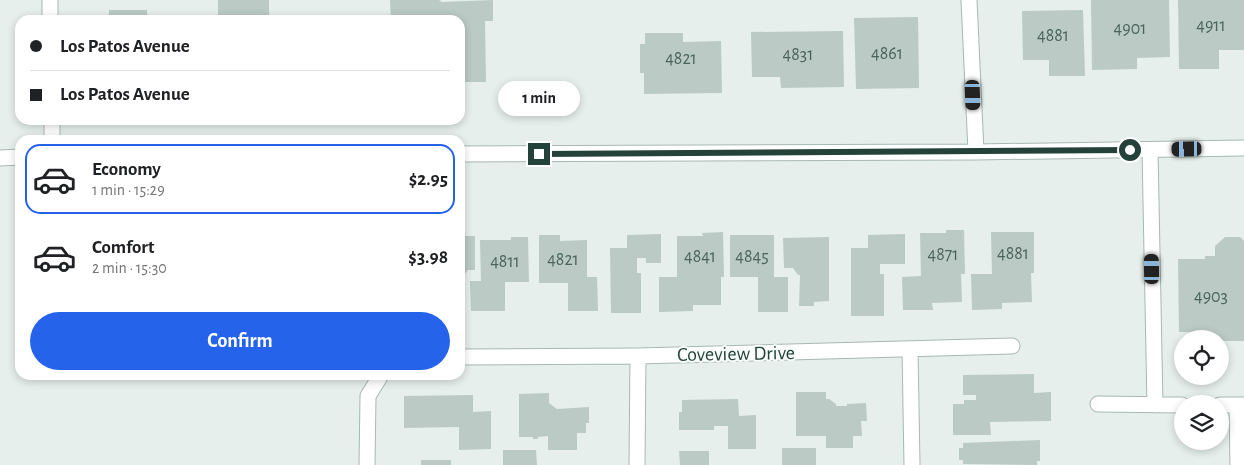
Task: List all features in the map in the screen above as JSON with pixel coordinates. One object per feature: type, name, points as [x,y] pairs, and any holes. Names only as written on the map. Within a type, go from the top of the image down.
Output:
[{"type":"street","points":[[50,0],[50,15]]},
{"type":"street","points":[[969,0],[976,152]]},
{"type":"street","points":[[465,154],[976,152],[1244,148]]},
{"type":"street","points":[[1150,150],[1155,405]]},
{"type":"street","points":[[0,158],[15,157]]},
{"type":"street","name":"Coveview Drive","points":[[465,358],[638,356],[1012,346]]},
{"type":"street","points":[[910,349],[912,465]]},
{"type":"street","points":[[637,465],[638,356]]},
{"type":"street","points":[[367,465],[368,396],[378,380]]},
{"type":"street","points":[[1098,404],[1174,405]]},
{"type":"street","points":[[1238,465],[1240,405]]},
{"type":"building","points":[[218,0],[269,0],[269,15],[218,15]]},
{"type":"building","points":[[390,0],[439,0],[442,2],[493,0],[493,21],[485,21],[486,82],[465,82],[465,15],[391,15]]},
{"type":"building","points":[[1091,0],[1169,0],[1170,57],[1137,58],[1137,69],[1092,70]]},
{"type":"building","points":[[1178,0],[1244,0],[1244,50],[1219,50],[1219,69],[1179,69]]},
{"type":"building","points":[[109,10],[147,10],[147,15],[109,15]]},
{"type":"building","points":[[1083,10],[1085,76],[1049,76],[1049,60],[1023,60],[1022,11]]},
{"type":"building","points":[[918,17],[919,88],[856,89],[854,18]]},
{"type":"building","points":[[843,31],[844,87],[781,88],[780,77],[752,77],[751,32]]},
{"type":"building","points":[[645,33],[683,33],[683,42],[721,41],[722,93],[644,94],[644,73],[640,73],[640,44],[645,44]]},
{"type":"building","points":[[946,230],[964,230],[965,274],[961,274],[962,302],[932,303],[933,310],[903,310],[902,277],[921,276],[920,233],[946,233]]},
{"type":"building","points":[[723,232],[724,277],[721,277],[721,305],[693,305],[693,311],[659,312],[659,277],[677,277],[677,236],[703,236],[702,233]]},
{"type":"building","points":[[991,232],[1034,232],[1034,273],[1031,273],[1032,302],[1002,303],[1002,309],[972,310],[971,274],[992,274]]},
{"type":"building","points":[[661,234],[661,263],[646,263],[646,258],[637,258],[637,273],[641,273],[641,313],[611,313],[610,248],[627,248],[627,235]]},
{"type":"building","points":[[905,234],[905,264],[880,264],[880,274],[884,274],[884,316],[851,316],[851,248],[868,248],[868,235]]},
{"type":"building","points":[[539,235],[560,235],[560,241],[587,240],[587,277],[597,277],[598,311],[568,311],[568,283],[539,283]]},
{"type":"building","points":[[730,235],[774,235],[774,277],[788,277],[788,312],[758,312],[758,277],[730,277]]},
{"type":"building","points":[[465,236],[475,236],[475,270],[468,270],[465,274]]},
{"type":"building","points":[[511,237],[528,237],[529,282],[505,282],[505,311],[471,311],[470,281],[481,281],[480,240],[511,240]]},
{"type":"building","points":[[829,237],[829,301],[814,302],[814,306],[799,306],[800,275],[793,268],[784,268],[783,238]]},
{"type":"building","points":[[1225,237],[1240,237],[1244,241],[1244,341],[1229,341],[1229,330],[1179,330],[1178,259],[1205,259],[1205,256],[1215,256],[1215,246]]},
{"type":"building","points":[[1034,374],[1034,393],[1051,392],[1051,421],[990,422],[991,435],[953,435],[953,404],[964,404],[964,400],[976,400],[976,395],[963,395],[963,375]]},
{"type":"building","points":[[796,392],[826,392],[826,399],[829,399],[836,406],[866,403],[867,421],[861,421],[862,436],[853,436],[853,448],[826,448],[826,436],[796,436]]},
{"type":"building","points":[[549,393],[549,403],[557,409],[589,407],[589,423],[586,423],[586,433],[577,433],[577,450],[548,450],[548,436],[538,437],[538,439],[519,437],[519,394]]},
{"type":"building","points":[[473,395],[473,412],[491,411],[491,449],[459,450],[459,427],[404,428],[404,396]]},
{"type":"building","points":[[738,399],[739,416],[756,415],[756,449],[728,449],[728,426],[714,426],[714,430],[679,430],[679,412],[682,412],[682,400]]},
{"type":"building","points":[[1040,440],[1040,461],[1037,461],[1037,465],[963,464],[963,460],[959,460],[959,448],[963,448],[963,443]]},
{"type":"building","points":[[782,448],[816,448],[816,465],[782,465]]},
{"type":"building","points":[[503,450],[536,450],[537,465],[503,465]]},
{"type":"building","points":[[679,451],[709,451],[709,465],[680,465]]},
{"type":"building","points":[[421,460],[451,460],[451,465],[421,465]]},
{"type":"route","points":[[539,154],[1130,150]]}]
